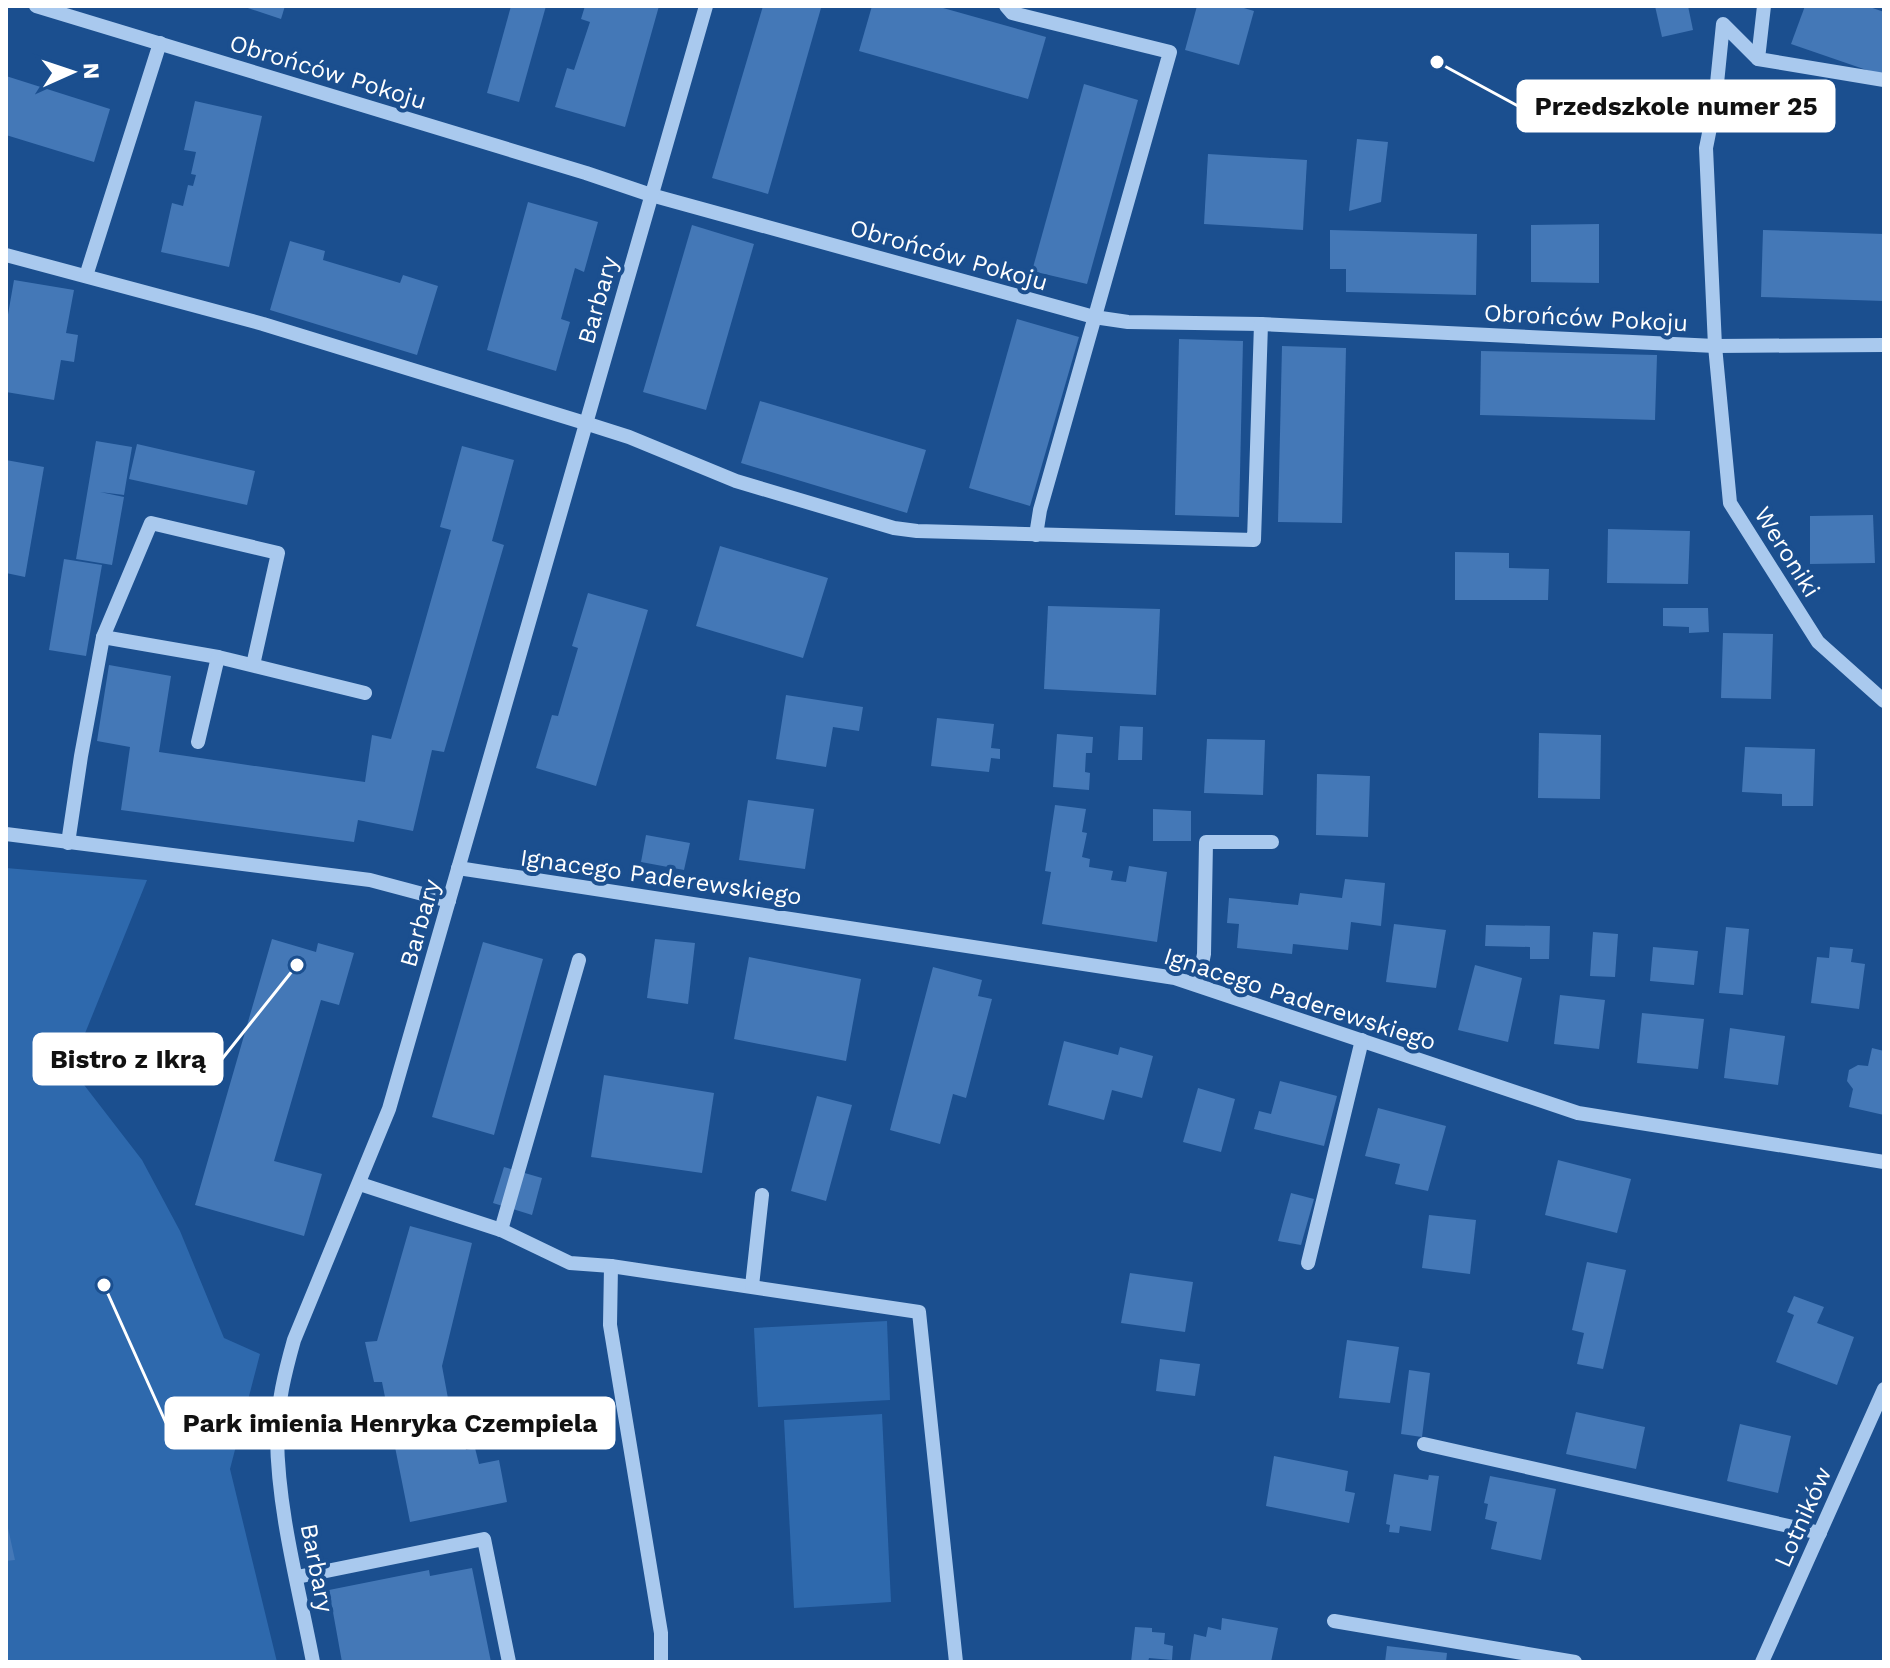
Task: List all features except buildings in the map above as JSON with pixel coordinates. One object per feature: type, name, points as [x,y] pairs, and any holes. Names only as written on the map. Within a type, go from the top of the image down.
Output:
[{"type":"street","name":"Obrońców Pokoju","points":[[36,6],[651,195],[1094,317],[1128,322],[1261,324],[1715,346],[1884,345]]},
{"type":"street","name":"Barbary","points":[[313,1662],[281,1498],[277,1436],[280,1401],[294,1340],[389,1109],[706,6]]},
{"type":"street","points":[[1006,6],[1012,13],[1170,52],[1040,510],[1036,535]]},
{"type":"street","points":[[1764,6],[1758,59],[1884,80]]},
{"type":"street","name":"Weroniki","points":[[1758,59],[1723,24],[1715,103],[1706,148],[1715,346],[1730,503],[1818,642],[1884,701]]},
{"type":"street","points":[[86,276],[160,43]]},
{"type":"street","points":[[6,255],[263,324],[629,437],[736,481],[894,528],[917,531],[1254,540],[1261,324]]},
{"type":"street","points":[[68,843],[103,637],[151,523],[278,553],[253,665]]},
{"type":"street","points":[[103,637],[218,657],[365,693]]},
{"type":"street","points":[[198,742],[218,657]]},
{"type":"street","points":[[6,834],[370,880],[449,901]]},
{"type":"street","points":[[1198,984],[1204,954],[1206,842],[1272,842]]},
{"type":"street","name":"Ignacego Paderewskiego","points":[[458,868],[1175,978],[1578,1113],[1884,1162]]},
{"type":"street","points":[[501,1230],[579,960]]},
{"type":"street","points":[[1308,1263],[1362,1040]]},
{"type":"street","points":[[360,1184],[501,1230],[570,1263],[611,1266],[919,1312],[956,1662]]},
{"type":"street","points":[[752,1286],[762,1195]]},
{"type":"street","points":[[611,1266],[610,1325],[661,1633],[661,1662]]},
{"type":"street","name":"Lotników","points":[[1762,1662],[1884,1389]]},
{"type":"street","points":[[1424,1444],[1820,1533]]},
{"type":"street","points":[[297,1577],[484,1539],[509,1662]]},
{"type":"street","points":[[1334,1621],[1575,1662]]},
{"type":"shaded area","points":[[6,868],[147,880],[71,1068],[142,1160],[180,1231],[224,1338],[260,1354],[230,1469],[277,1662],[6,1662]]},
{"type":"shaded area","points":[[887,1321],[890,1400],[758,1407],[754,1328]]},
{"type":"shaded area","points":[[882,1414],[891,1602],[794,1608],[784,1420]]},
{"type":"place","name":"Przedszkole numer 25","points":[[1437,62]]},
{"type":"place","name":"Bistro z Ikrą","points":[[297,965]]},
{"type":"place","name":"Park imienia Henryka Czempiela","points":[[104,1285]]}]
